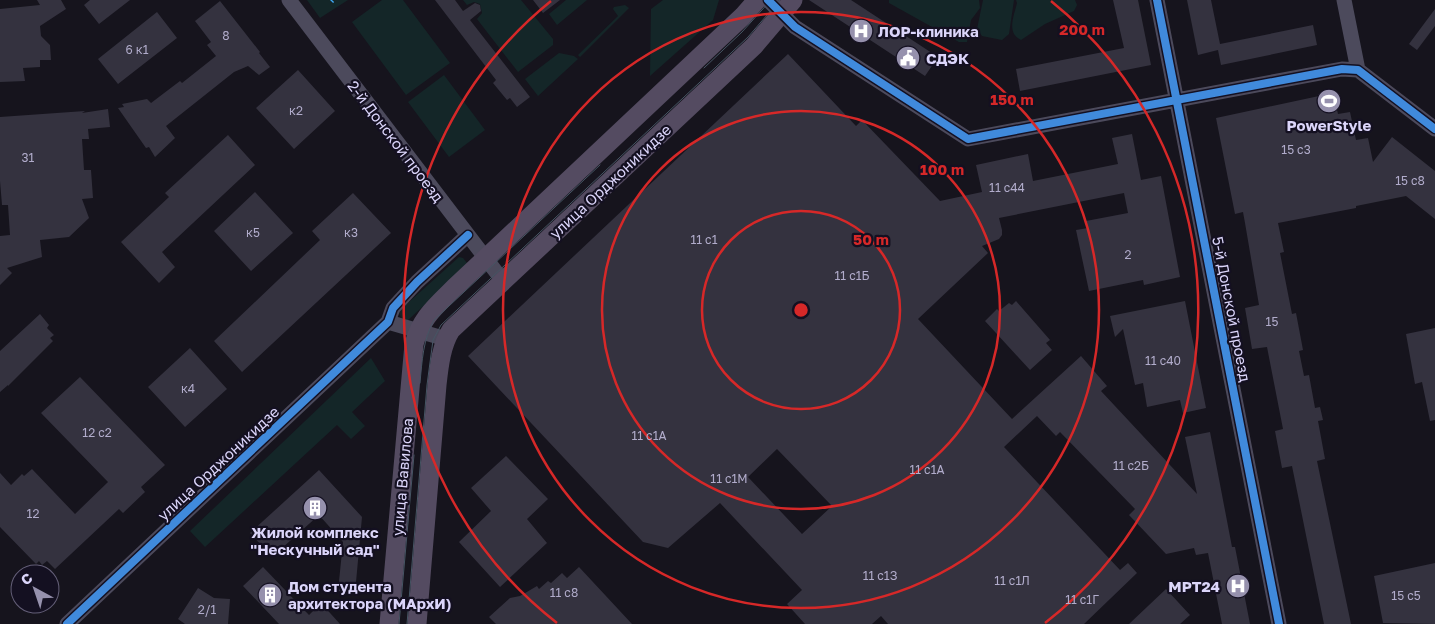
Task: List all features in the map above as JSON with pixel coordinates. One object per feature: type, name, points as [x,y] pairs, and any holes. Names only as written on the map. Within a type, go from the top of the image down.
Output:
[{"type":"main road","name":"улица Орджоникидзе","points":[[418,331],[429,313],[743,16],[756,0]]},
{"type":"main road","name":"улица Орджоникидзе","points":[[446,339],[451,330],[754,46],[788,7]]},
{"type":"main road","name":"улица Вавилова","points":[[389,624],[411,373],[414,344],[418,331]]},
{"type":"main road","name":"улица Вавилова","points":[[417,624],[439,365],[446,339]]},
{"type":"street","name":"2-й Донской проезд","points":[[289,0],[503,281]]},
{"type":"street","points":[[768,0],[788,7],[795,27],[968,139],[1342,69],[1358,70],[1435,129]]},
{"type":"street","name":"5-й Донской проезд","points":[[1157,0],[1279,624]]},
{"type":"street","points":[[1344,0],[1358,70]]},
{"type":"street","name":"улица Орджоникидзе","points":[[68,624],[388,322],[393,308],[405,294],[468,235]]},
{"type":"street","points":[[388,322],[446,339]]},
{"type":"shaded area","points":[[307,0],[348,0],[320,18]]},
{"type":"shaded area","points":[[382,0],[403,0],[450,63],[406,95],[352,22]]},
{"type":"shaded area","points":[[463,0],[521,0],[553,39],[553,45],[518,72],[477,19],[482,13],[480,4],[474,2],[467,5]]},
{"type":"shaded area","points":[[566,0],[587,0],[557,25],[549,14]]},
{"type":"shaded area","points":[[663,0],[719,0],[713,20],[650,76],[651,9]]},
{"type":"shaded area","points":[[889,0],[979,0],[980,8],[971,20],[967,42],[959,42],[889,3]]},
{"type":"shaded area","points":[[983,0],[1014,0],[1009,34],[1002,40],[982,36],[977,29]]},
{"type":"shaded area","points":[[1016,0],[1075,0],[1077,5],[1074,11],[1045,24],[1021,40],[1016,37],[1012,29]]},
{"type":"shaded area","points":[[625,5],[629,8],[580,57],[578,55],[618,16],[613,9],[614,7]]},
{"type":"shaded area","points":[[559,53],[574,56],[578,59],[538,96],[525,79]]},
{"type":"shaded area","points":[[444,75],[485,130],[449,157],[408,102]]},
{"type":"shaded area","points":[[459,257],[463,258],[467,266],[407,321],[402,319],[399,311]]},
{"type":"shaded area","points":[[371,358],[385,381],[352,412],[365,426],[351,439],[337,425],[205,547],[190,531]]},
{"type":"building","points":[[37,0],[61,0],[66,9],[40,26],[41,36],[50,45],[51,60],[40,60],[40,67],[23,68],[25,81],[0,82],[0,9],[40,5]]},
{"type":"building","points":[[90,0],[130,0],[99,24],[84,5]]},
{"type":"building","points":[[435,0],[455,0],[463,11],[475,3],[480,5],[481,11],[470,20],[530,97],[517,107],[510,98],[507,100],[493,83],[496,80]]},
{"type":"building","points":[[533,0],[560,0],[543,13]]},
{"type":"building","points":[[809,0],[851,0],[938,57],[925,76]]},
{"type":"building","points":[[1113,0],[1138,0],[1151,65],[1020,91],[1016,69],[1124,48]]},
{"type":"building","points":[[1187,0],[1211,0],[1220,44],[1313,25],[1317,45],[1221,65],[1218,50],[1198,55]]},
{"type":"building","points":[[220,1],[270,67],[259,75],[248,66],[234,72],[166,126],[175,138],[155,157],[149,147],[146,148],[118,108],[124,107],[122,104],[147,99],[151,103],[180,81],[182,83],[216,56],[207,45],[211,42],[195,21]]},
{"type":"building","points":[[1435,9],[1435,26],[1417,50],[1409,44]]},
{"type":"building","points":[[157,12],[177,38],[118,84],[98,59]]},
{"type":"building","points":[[788,54],[856,126],[862,120],[940,201],[982,192],[976,165],[1028,154],[1033,181],[1118,164],[1112,138],[1132,134],[1141,180],[1161,176],[1180,277],[1144,285],[1143,280],[1089,291],[1076,230],[1088,228],[1086,221],[1128,213],[1124,193],[999,218],[1002,235],[999,239],[982,246],[988,253],[918,319],[1012,419],[1081,356],[1107,386],[1101,391],[1197,494],[1185,437],[1210,432],[1232,547],[1235,547],[1250,624],[1222,624],[1208,553],[1196,555],[1194,548],[1166,554],[1129,515],[1135,509],[1060,432],[1056,436],[1037,416],[1004,447],[1120,570],[1128,563],[1137,573],[1084,624],[888,624],[881,616],[872,624],[805,624],[787,604],[802,590],[720,503],[668,548],[643,542],[468,356]],"holes":[[[777,449],[832,506],[802,534],[748,477]]]},
{"type":"building","points":[[298,70],[335,111],[294,149],[256,108]]},
{"type":"building","points":[[1333,93],[1338,114],[1350,112],[1356,140],[1368,138],[1373,162],[1392,137],[1435,171],[1435,219],[1406,196],[1278,223],[1284,252],[1280,253],[1292,314],[1296,313],[1303,350],[1299,351],[1304,376],[1309,375],[1315,408],[1320,407],[1323,420],[1318,421],[1325,459],[1317,461],[1351,624],[1324,624],[1292,466],[1282,468],[1275,431],[1283,429],[1267,347],[1252,349],[1245,308],[1259,305],[1243,212],[1235,214],[1216,118]]},
{"type":"building","points":[[108,109],[110,127],[88,129],[89,139],[82,139],[84,170],[91,170],[93,198],[82,199],[89,218],[69,237],[40,240],[42,257],[7,268],[12,273],[0,285],[0,236],[10,235],[8,205],[2,205],[0,117],[85,111],[82,113]]},
{"type":"building","points":[[228,135],[255,165],[162,252],[175,267],[159,283],[121,242],[169,197],[165,193]]},
{"type":"building","points":[[255,192],[293,233],[251,271],[214,231]]},
{"type":"building","points":[[353,193],[391,233],[242,372],[214,341],[320,240],[312,231]]},
{"type":"building","points":[[1016,301],[1050,340],[1046,343],[1052,350],[1030,370],[985,321],[997,309],[999,311],[1009,303],[1012,305]]},
{"type":"building","points":[[1185,301],[1206,408],[1183,413],[1180,400],[1147,407],[1143,383],[1135,385],[1123,329],[1115,337],[1110,316]]},
{"type":"building","points":[[40,314],[49,325],[47,328],[54,335],[50,338],[53,341],[0,392],[0,351]]},
{"type":"building","points":[[1435,328],[1435,420],[1430,421],[1422,382],[1415,384],[1406,334]]},
{"type":"building","points":[[190,348],[227,389],[185,427],[148,387]]},
{"type":"building","points":[[80,377],[165,465],[141,487],[145,492],[123,513],[119,509],[60,564],[50,564],[47,561],[41,564],[39,561],[36,564],[0,527],[0,473],[11,485],[22,474],[24,476],[32,469],[75,514],[108,482],[41,413]]},
{"type":"building","points":[[506,456],[548,499],[527,519],[547,543],[500,587],[459,542],[491,511],[471,488]]},
{"type":"building","name":"Жилой комплекс \"Нескучный сад\"","points":[[319,470],[362,517],[355,593],[338,591],[343,542],[319,515],[272,557],[250,533]]},
{"type":"building","points":[[1435,563],[1435,624],[1383,623],[1374,576]]},
{"type":"building","name":"Дом студента архитектора (МАрхИ)","points":[[263,567],[309,615],[321,603],[340,624],[279,624],[243,586]]},
{"type":"building","points":[[579,567],[632,624],[496,624],[489,617],[510,598],[520,596],[537,586],[539,589],[548,581],[551,583],[562,573],[567,578]]},
{"type":"building","points":[[198,588],[214,598],[230,599],[228,624],[185,624],[178,619]]},
{"type":"building","points":[[1166,589],[1190,615],[1180,624],[1129,624]]},
{"type":"tram line","points":[[704,68],[742,32],[771,0]]},
{"type":"tram line","points":[[407,624],[427,385],[433,340],[441,325],[748,37],[780,0]]},
{"type":"tram line","points":[[420,383],[425,343],[434,320],[600,165]]},
{"type":"tram line","points":[[399,624],[414,455]]},
{"type":"cycle path","points":[[768,0],[795,27],[968,139],[1342,69],[1358,70],[1435,129]]},
{"type":"cycle path","points":[[1157,0],[1279,624]]},
{"type":"cycle path","points":[[67,624],[388,322],[393,308],[417,282],[468,235]]},
{"type":"place","name":"ЛОР-клиника","points":[[861,31]]},
{"type":"place","name":"СДЭК","points":[[908,58]]},
{"type":"place","name":"PowerStyle","points":[[1329,101]]},
{"type":"place","name":"Жилой комплекс \"Нескучный сад\"","points":[[315,508]]},
{"type":"place","name":"МРТ24","points":[[1238,586]]},
{"type":"place","name":"Дом студента архитектора (МАрхИ)","points":[[270,595]]}]
